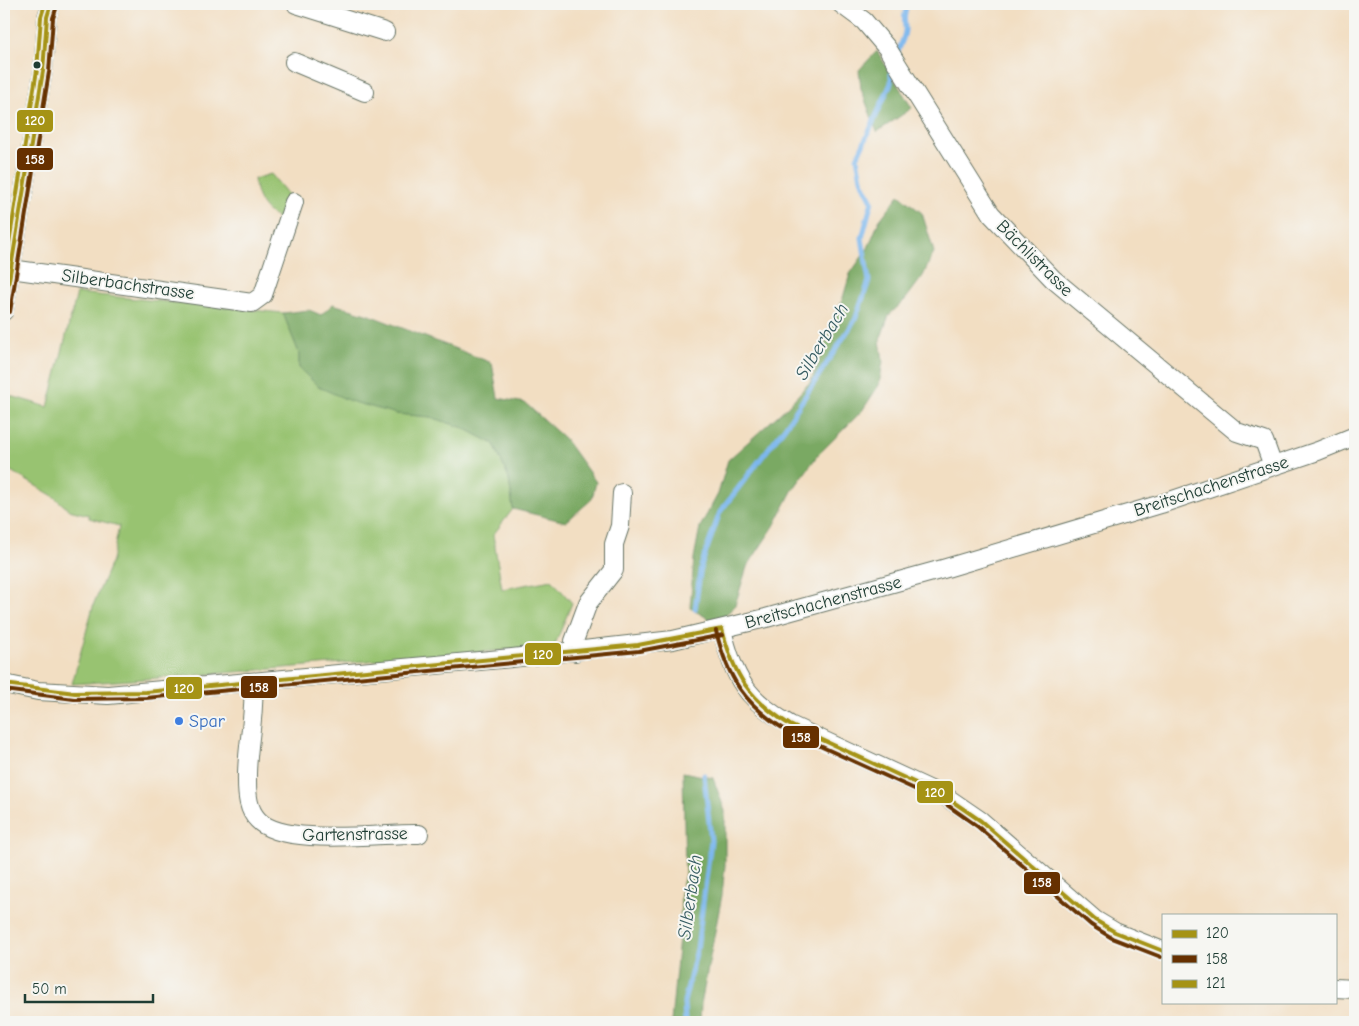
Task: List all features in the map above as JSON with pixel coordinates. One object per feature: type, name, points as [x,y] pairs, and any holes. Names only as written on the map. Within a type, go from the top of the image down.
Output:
[{"type":"street","points":[[4,311],[44,71],[47,17],[51,4]]},
{"type":"street","points":[[296,4],[385,32]]},
{"type":"street","name":"Bächlistrasse","points":[[841,4],[864,21],[887,48],[991,214],[1053,279],[1102,322],[1237,432],[1264,441],[1273,466]]},
{"type":"street","points":[[294,62],[365,92]]},
{"type":"street","name":"Silberbachstrasse","points":[[11,269],[252,303],[263,295],[294,202]]},
{"type":"street","name":"Breitschachenstrasse","points":[[4,684],[38,691],[91,696],[656,643],[722,629],[943,569],[1161,504],[1355,436]]},
{"type":"street","points":[[575,652],[574,641],[588,603],[614,570],[614,544],[620,526],[622,494]]},
{"type":"street","points":[[722,629],[726,646],[744,688],[757,704],[772,715],[946,797],[981,821],[1094,920],[1115,932],[1162,952]]},
{"type":"street","name":"Gartenstrasse","points":[[253,682],[246,779],[247,801],[257,820],[271,830],[302,837],[419,834]]},
{"type":"street","points":[[1336,988],[1355,989]]},
{"type":"green space","points":[[877,51],[912,108],[877,132],[861,89],[859,70]]},
{"type":"green space","points":[[271,174],[290,197],[287,202],[283,202],[283,214],[279,219],[264,207],[258,197],[255,186],[254,179]]},
{"type":"green space","points":[[899,195],[922,213],[934,252],[923,276],[905,300],[889,315],[880,340],[883,361],[879,385],[862,411],[817,456],[792,491],[774,526],[747,567],[735,605],[718,624],[690,608],[694,558],[700,527],[718,494],[728,460],[786,408],[811,381],[842,301],[850,274],[868,248],[879,221]]},
{"type":"green space","points":[[77,293],[283,313],[299,353],[299,368],[370,406],[397,414],[431,417],[464,428],[494,444],[509,479],[513,509],[493,535],[502,589],[552,580],[572,603],[554,647],[72,684],[94,603],[112,560],[119,526],[89,518],[89,515],[69,510],[53,496],[4,467],[4,394],[48,407]]},
{"type":"green space","points":[[333,304],[369,315],[492,363],[498,398],[525,403],[565,439],[596,482],[592,499],[566,522],[513,509],[509,479],[494,444],[464,428],[431,417],[397,414],[350,401],[319,387],[299,368],[299,353],[283,313],[309,310],[321,315]]},
{"type":"green space","points":[[683,772],[713,778],[725,811],[725,865],[722,895],[701,1004],[700,1022],[671,1022],[680,928],[681,891],[685,874]]},
{"type":"waterway","name":"Silberbach","points":[[898,52],[905,34],[905,16],[908,4]]},
{"type":"waterway","name":"Silberbach","points":[[695,609],[701,566],[720,512],[785,427],[855,320],[869,281],[862,238],[872,201],[861,179],[857,158],[891,83],[891,70]]},
{"type":"waterway","name":"Silberbach","points":[[685,1022],[684,1002],[697,949],[711,841],[704,775]]},
{"type":"transit line","name":"121","points":[[4,274],[37,70],[41,17],[45,4]]},
{"type":"transit line","name":"120","points":[[4,311],[43,71],[47,17],[51,4]]},
{"type":"transit line","name":"158","points":[[10,312],[49,72],[53,18],[57,6]]},
{"type":"transit line","name":"120","points":[[722,629],[732,660],[745,685],[764,706],[776,715],[790,725],[946,797],[981,821],[1095,920],[1115,932],[1162,951]]},
{"type":"transit line","name":"120","points":[[4,684],[75,693],[146,692],[638,645],[722,629]]},
{"type":"transit line","name":"158","points":[[716,631],[732,677],[749,700],[772,721],[787,731],[943,802],[977,826],[1091,925],[1112,938],[1161,957]]},
{"type":"transit line","name":"158","points":[[4,690],[74,699],[146,698],[639,651],[723,635]]},
{"type":"place","name":"Spar","points":[[179,721]]}]
